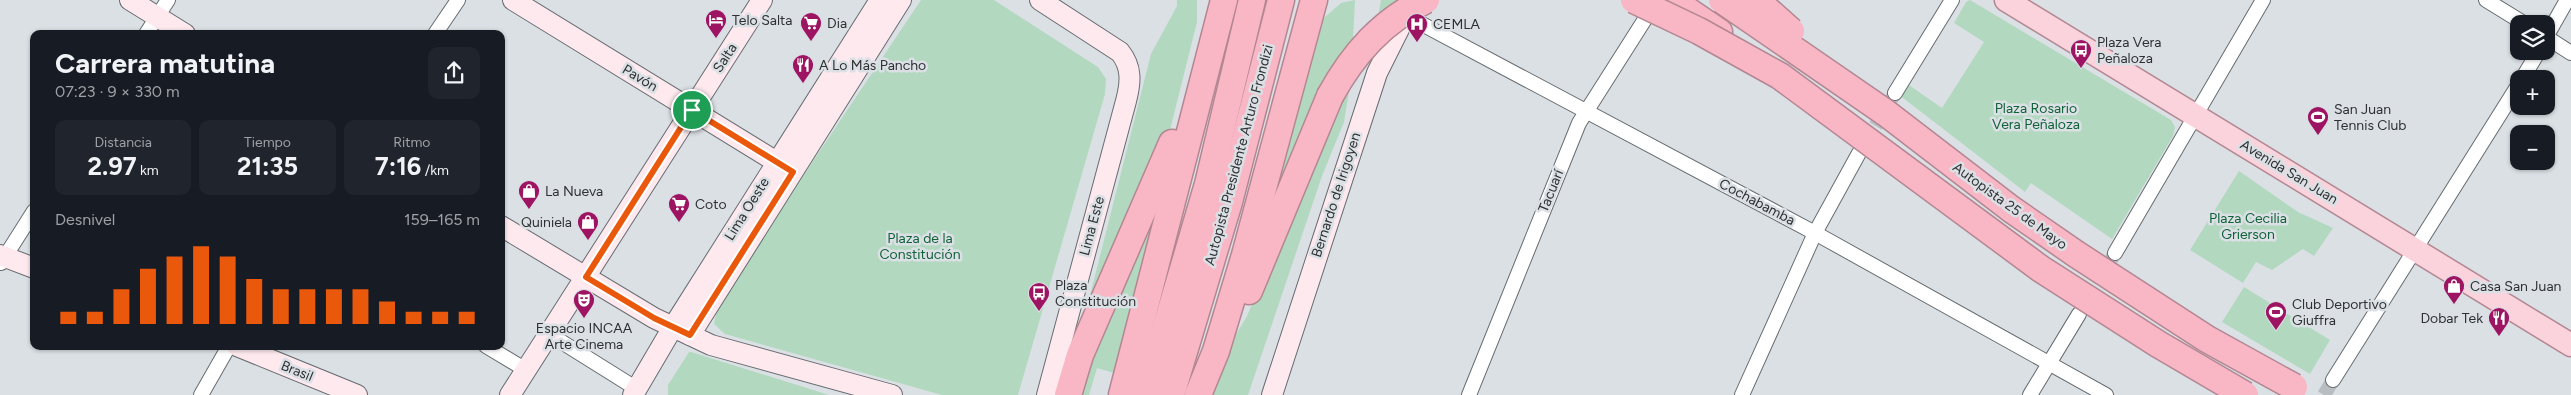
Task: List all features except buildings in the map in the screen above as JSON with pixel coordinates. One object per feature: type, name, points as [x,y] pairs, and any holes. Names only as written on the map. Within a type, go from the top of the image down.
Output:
[{"type":"highway","name":"Autopista Presidente Arturo Frondizi","points":[[1167,382],[1208,184],[1252,0]]},
{"type":"highway","name":"Autopista Presidente Arturo Frondizi","points":[[1146,395],[1167,382],[1230,202],[1281,0]]},
{"type":"highway","points":[[1199,394],[1216,351],[1245,255],[1314,0]]},
{"type":"highway","points":[[1216,351],[1241,311],[1330,96],[1343,72],[1368,41],[1403,12],[1426,0]]},
{"type":"highway","points":[[1634,0],[1685,24],[1780,76]]},
{"type":"highway","points":[[1672,0],[1780,76],[2041,269],[2150,339],[2245,395]]},
{"type":"highway","name":"Autopista 25 de Mayo","points":[[1722,0],[1890,103],[2011,209],[2148,303],[2207,339],[2309,395]]},
{"type":"highway","points":[[1756,0],[1890,103]]},
{"type":"highway","points":[[1068,395],[1080,355],[1162,170],[1181,119],[1214,8]]},
{"type":"highway","points":[[1114,395],[1129,353],[1214,8]]},
{"type":"highway","points":[[1122,395],[1129,353],[1181,119]]},
{"type":"main road","points":[[130,0],[162,8],[181,30]]},
{"type":"main road","name":"Pavón","points":[[513,0],[785,167]]},
{"type":"main road","name":"Salta","points":[[510,395],[762,0]]},
{"type":"main road","name":"Lima Oeste","points":[[785,167],[880,0]]},
{"type":"main road","name":"Lima Oeste","points":[[635,392],[681,331],[785,167],[901,0]]},
{"type":"main road","points":[[1040,0],[1062,6]]},
{"type":"main road","name":"Avenida San Juan","points":[[2006,0],[2416,248],[2571,345]]},
{"type":"main road","name":"Lima Este","points":[[1047,395],[1129,87],[1129,68],[1124,56],[1062,6]]},
{"type":"main road","name":"Bernardo de Irigoyen","points":[[1272,395],[1377,73],[1409,7]]},
{"type":"main road","points":[[505,228],[681,331],[711,345],[892,395]]},
{"type":"main road","points":[[2,259],[30,267]]},
{"type":"main road","name":"Brasil","points":[[247,350],[357,395]]},
{"type":"street","points":[[438,30],[458,0]]},
{"type":"street","name":"Tacuarí","points":[[1469,395],[1585,110],[1657,0]]},
{"type":"street","points":[[1890,103],[1952,0]]},
{"type":"street","points":[[2114,253],[2263,0]]},
{"type":"street","points":[[2486,0],[2510,15]]},
{"type":"street","points":[[2555,21],[2567,0]]},
{"type":"street","name":"Cochabamba","points":[[1409,7],[1585,110],[1815,233],[2106,395]]},
{"type":"street","points":[[148,30],[162,8]]},
{"type":"street","points":[[2555,43],[2571,53]]},
{"type":"street","points":[[2333,380],[2510,98]]},
{"type":"street","points":[[1742,395],[1815,233],[1859,153]]},
{"type":"street","points":[[2,259],[30,217]]},
{"type":"street","points":[[2030,395],[2079,314]]},
{"type":"street","points":[[549,334],[635,392]]},
{"type":"street","points":[[201,395],[226,350]]},
{"type":"street","points":[[493,350],[526,370]]},
{"type":"green space","name":"Plaza de la Constitución","points":[[921,0],[994,0],[1098,67],[1106,79],[1105,94],[1018,395],[942,395],[725,334],[714,324],[718,303]]},
{"type":"green space","points":[[1177,0],[1197,0],[1197,22],[1165,150],[1077,347],[1151,54],[1177,6]]},
{"type":"green space","points":[[1355,0],[1351,79],[1344,122],[1322,176],[1248,395],[1208,395],[1226,351],[1247,316],[1343,90],[1252,273],[1317,24],[1341,3]]},
{"type":"green space","points":[[1381,0],[1403,0],[1370,63]]},
{"type":"green space","name":"Plaza Rosario Vera Peñaloza","points":[[1970,0],[2171,120],[2175,127],[2173,136],[2112,239],[2031,183],[2025,192],[1898,94],[1906,83],[1942,108],[1984,42],[1954,23],[1966,2]]},
{"type":"green space","name":"Plaza Cecilia Grierson","points":[[2239,171],[2298,212],[2333,228],[2314,256],[2303,249],[2272,270],[2256,262],[2243,283],[2190,250]]},
{"type":"green space","points":[[1157,207],[1114,373],[1097,368],[1089,395],[1070,395]]},
{"type":"green space","name":"Club Deportivo Giuffra","points":[[2244,287],[2330,340],[2310,374],[2222,322]]},
{"type":"green space","points":[[689,352],[829,395],[668,395],[668,385]]},
{"type":"tunnel","points":[[1865,144],[1895,93]]},
{"type":"tunnel","points":[[2086,302],[2115,253]]},
{"type":"tunnel","points":[[2324,395],[2333,380]]},
{"type":"place","name":"Telo Salta","points":[[716,39]]},
{"type":"place","name":"Dia","points":[[811,42]]},
{"type":"place","name":"CEMLA","points":[[1417,43]]},
{"type":"place","name":"Plaza Vera Peñaloza","points":[[2081,69]]},
{"type":"place","name":"A Lo Más Pancho","points":[[803,84]]},
{"type":"place","name":"San Juan Tennis Club","points":[[2318,136]]},
{"type":"place","name":"La Nueva","points":[[529,210]]},
{"type":"place","name":"Coto","points":[[679,223]]},
{"type":"place","name":"Quiniela","points":[[588,241]]},
{"type":"place","name":"Casa San Juan","points":[[2454,305]]},
{"type":"place","name":"Plaza Constitución","points":[[1039,312]]},
{"type":"place","name":"Espacio INCAA Arte Cinema","points":[[584,319]]},
{"type":"place","name":"Club Deportivo Giuffra","points":[[2276,331]]},
{"type":"place","name":"Dobar Tek","points":[[2499,337]]},
{"type":"route","points":[[692,110],[793,172],[690,335],[654,318],[586,277],[692,110]]}]
